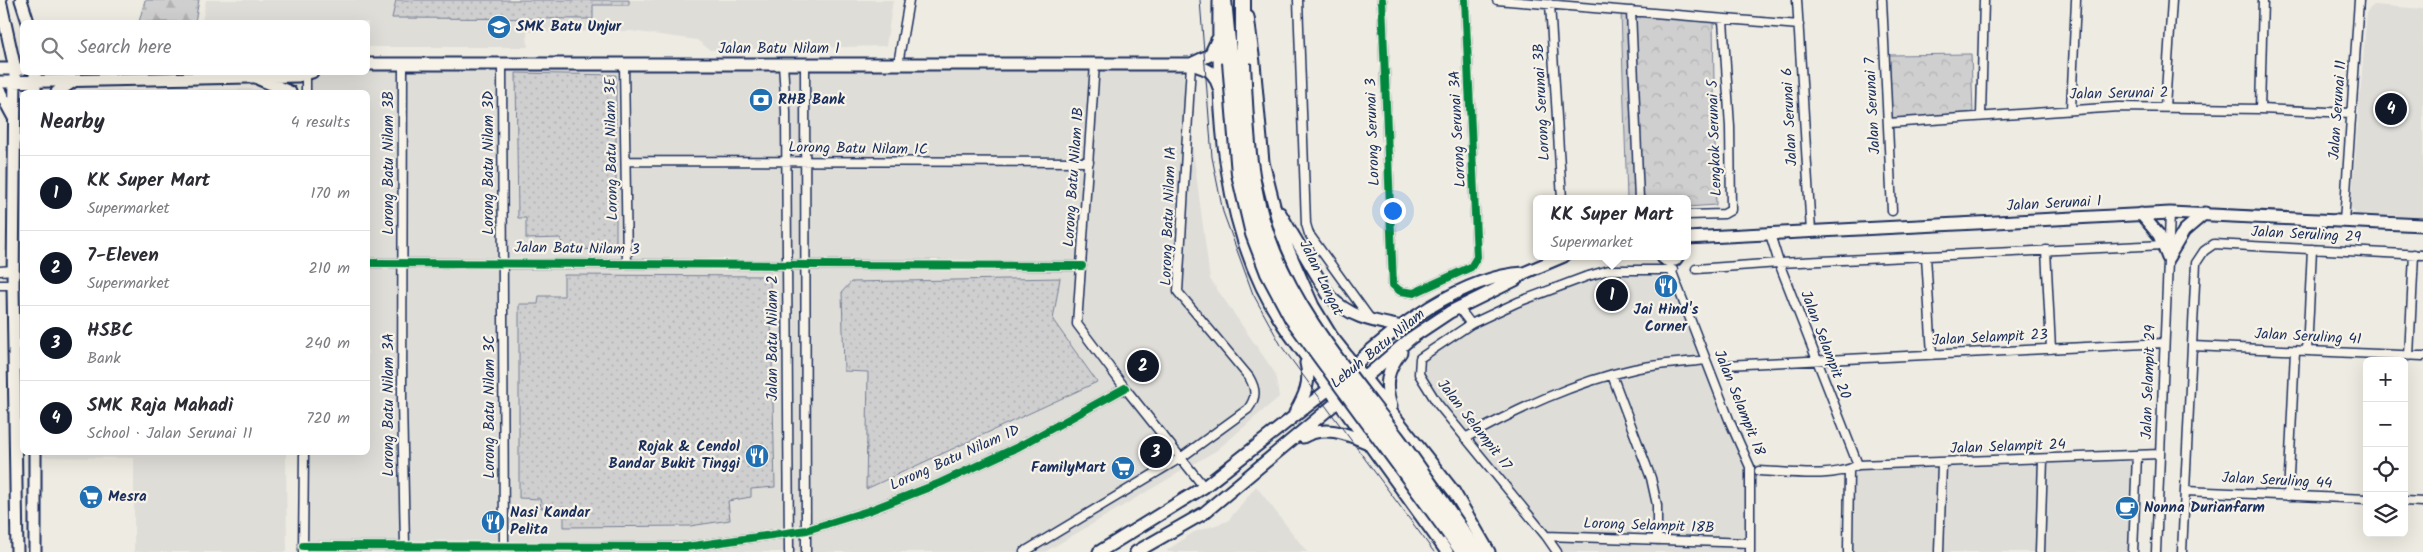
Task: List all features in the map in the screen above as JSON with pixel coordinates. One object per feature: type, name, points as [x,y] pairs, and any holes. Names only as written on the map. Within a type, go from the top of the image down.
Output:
[{"type":"highway","name":"Jalan Langat","points":[[1224,0],[1236,63],[1248,156],[1263,222],[1277,261],[1302,312],[1397,438],[1454,531],[1463,552]]},
{"type":"highway","name":"Jalan Langat","points":[[1236,63],[1244,0]]},
{"type":"highway","name":"Jalan Langat","points":[[1454,531],[1476,552]]},
{"type":"main road","points":[[0,0],[19,69],[16,81],[16,122],[5,271],[16,552]]},
{"type":"main road","points":[[21,0],[27,20]]},
{"type":"main road","points":[[1219,0],[1220,116],[1228,184],[1246,251],[1273,310],[1447,552]]},
{"type":"main road","name":"Jalan Langat","points":[[1244,0],[1254,63],[1263,162],[1281,233],[1314,306],[1332,337],[1454,492],[1489,552]]},
{"type":"main road","points":[[1191,64],[1210,55],[1218,34]]},
{"type":"main road","name":"Jalan Batu Nilam 1","points":[[370,64],[1191,64]]},
{"type":"main road","points":[[1191,64],[1207,69],[1215,74],[1220,91]]},
{"type":"main road","points":[[0,70],[19,69]]},
{"type":"main road","points":[[0,82],[281,75]]},
{"type":"main road","points":[[254,77],[285,90]]},
{"type":"main road","points":[[60,90],[74,81]]},
{"type":"main road","points":[[0,92],[16,122]]},
{"type":"main road","points":[[1271,196],[1329,296],[1351,314],[1371,321],[1402,327]]},
{"type":"main road","name":"Jalan Serunai 1","points":[[1692,238],[2170,213],[2205,213],[2423,225]]},
{"type":"main road","points":[[2168,258],[2184,231],[2205,213]]},
{"type":"main road","points":[[2141,214],[2164,245],[2168,258]]},
{"type":"main road","points":[[1524,273],[1555,260]]},
{"type":"main road","name":"Lebuh Batu Nilam","points":[[1136,552],[1204,513],[1411,338],[1458,307],[1515,280],[1524,273]]},
{"type":"main road","name":"Lebuh Batu Nilam","points":[[1099,552],[1204,487],[1329,389],[1402,327],[1462,290],[1508,274],[1524,273]]},
{"type":"main road","points":[[1284,326],[1307,343],[1316,340],[1322,330],[1314,306]]},
{"type":"main road","points":[[1394,414],[1386,393],[1386,381],[1394,360],[1411,338]]},
{"type":"main road","points":[[1294,417],[1308,387],[1310,376],[1305,357]]},
{"type":"main road","points":[[1378,455],[1374,447],[1374,432],[1381,424],[1393,424],[1413,439]]},
{"type":"main road","points":[[1285,446],[1313,432],[1321,431],[1341,432],[1367,442]]},
{"type":"main road","points":[[35,455],[35,552]]},
{"type":"street","points":[[898,64],[909,0]]},
{"type":"street","points":[[1298,0],[1305,213],[1309,234],[1371,321]]},
{"type":"street","name":"Lorong Serunai 3","points":[[1382,0],[1392,285],[1400,291],[1414,293],[1471,267],[1478,257]]},
{"type":"street","name":"Lorong Serunai 3A","points":[[1465,0],[1478,257]]},
{"type":"street","points":[[1497,0],[1799,26]]},
{"type":"street","name":"Jalan Serunai 6","points":[[1797,0],[1811,232]]},
{"type":"street","name":"Jalan Serunai 7","points":[[1882,0],[1892,211]]},
{"type":"street","points":[[1981,116],[1984,0]]},
{"type":"street","points":[[2071,109],[2076,0]]},
{"type":"street","points":[[2164,107],[2172,0]]},
{"type":"street","points":[[2260,109],[2263,0]]},
{"type":"street","name":"Jalan Serunai 11","points":[[2344,222],[2359,0]]},
{"type":"street","name":"Lorong Serunai 3B","points":[[1550,4],[1562,195]]},
{"type":"street","points":[[1631,11],[1639,195]]},
{"type":"street","name":"Lengkok Serunai 5","points":[[1691,215],[1724,214],[1731,210],[1730,127],[1723,20]]},
{"type":"street","name":"Lorong Batu Nilam 3B","points":[[403,263],[404,64]]},
{"type":"street","name":"Lorong Batu Nilam 3D","points":[[502,64],[503,262]]},
{"type":"street","name":"Lorong Batu Nilam 3E","points":[[624,64],[627,161],[627,264]]},
{"type":"street","name":"Jalan Batu Nilam 2","points":[[783,64],[786,162],[789,552]]},
{"type":"street","points":[[806,64],[806,552]]},
{"type":"street","name":"Lorong Batu Nilam 1B","points":[[1095,64],[1090,162],[1077,324],[1204,487]]},
{"type":"street","name":"Lorong Batu Nilam 1A","points":[[1182,457],[1248,408],[1254,400],[1255,388],[1249,377],[1178,292],[1191,64]]},
{"type":"street","points":[[306,90],[308,75]]},
{"type":"street","name":"Jalan Serunai 2","points":[[1889,122],[2071,109],[2164,107],[2351,113]]},
{"type":"street","name":"Lorong Batu Nilam 1C","points":[[627,161],[1090,162]]},
{"type":"street","name":"Jalan Selampit 29","points":[[2156,552],[2170,213]]},
{"type":"street","name":"Jalan Selampit 20","points":[[1770,234],[1778,263],[1858,465]]},
{"type":"street","name":"Jalan Seruling 29","points":[[2192,346],[2196,263],[2204,251],[2214,244],[2423,255]]},
{"type":"street","points":[[1696,269],[1778,263],[2164,245]]},
{"type":"street","points":[[2307,351],[2312,249]]},
{"type":"street","points":[[2046,250],[2051,349]]},
{"type":"street","points":[[2409,356],[2414,254]]},
{"type":"street","points":[[1926,256],[1932,355]]},
{"type":"street","name":"Jalan Selampit 17","points":[[1557,552],[1437,403],[1422,380],[1418,368],[1420,358],[1471,324],[1518,302],[1609,270],[1664,260]]},
{"type":"street","name":"Jalan Selampit 18","points":[[1670,260],[1706,360],[1750,467],[1750,552]]},
{"type":"street","name":"Jalan Batu Nilam 3","points":[[370,263],[503,262],[786,265]]},
{"type":"street","name":"Lorong Batu Nilam 3C","points":[[503,262],[504,549]]},
{"type":"street","name":"Lorong Batu Nilam 3A","points":[[403,263],[405,546]]},
{"type":"street","points":[[786,265],[1082,266]]},
{"type":"street","points":[[1458,307],[1471,324]]},
{"type":"street","name":"Jalan Selampit 23","points":[[1726,365],[2164,343]]},
{"type":"street","points":[[2182,552],[2192,346]]},
{"type":"street","name":"Jalan Seruling 41","points":[[2192,346],[2307,351],[2384,357]]},
{"type":"street","points":[[2288,496],[2295,351]]},
{"type":"street","name":"Jalan Seruling 41","points":[[2403,357],[2423,356]]},
{"type":"street","points":[[1465,438],[1534,402],[1612,375],[1634,369],[1706,360]]},
{"type":"street","points":[[1612,375],[1651,478],[1657,505],[1657,540]]},
{"type":"street","name":"Lorong Batu Nilam 1D","points":[[303,549],[405,546],[504,549],[686,547],[807,530],[868,511],[940,483],[1018,446],[1125,388]]},
{"type":"street","name":"Jalan Selampit 24","points":[[1858,465],[1942,464],[2160,454]]},
{"type":"street","points":[[303,549],[304,455]]},
{"type":"street","name":"Jalan Selampit 29","points":[[2134,552],[2137,455]]},
{"type":"street","points":[[1024,552],[1182,457]]},
{"type":"street","points":[[2040,552],[2043,459]]},
{"type":"street","points":[[1939,552],[1942,464]]},
{"type":"street","points":[[1759,471],[1832,472],[1849,470],[1858,465]]},
{"type":"street","points":[[1848,552],[1849,470]]},
{"type":"street","name":"Jalan Seruling 44","points":[[2185,491],[2363,499]]},
{"type":"street","points":[[2408,501],[2423,502]]},
{"type":"street","name":"Lorong Selampit 18B","points":[[1546,536],[1750,543]]},
{"type":"shaded area","points":[[206,0],[893,0],[886,46],[710,50],[697,40],[631,31],[527,32],[528,47],[370,47],[370,20],[202,20]]},
{"type":"shaded area","points":[[2374,5],[2423,9],[2423,220],[2357,216],[2351,207],[2367,11]]},
{"type":"shaded area","points":[[1182,67],[1210,279],[1275,373],[1279,397],[1217,450],[1045,552],[302,552],[302,455],[370,455],[370,90],[309,90],[309,79],[320,75],[370,75],[370,69]]},
{"type":"shaded area","points":[[261,89],[263,90],[72,90]]},
{"type":"shaded area","points":[[1609,273],[1670,273],[1704,365],[1746,468],[1745,552],[1562,552],[1455,419],[1422,374],[1423,360],[1472,328],[1521,306]]},
{"type":"shaded area","points":[[42,455],[286,455],[287,552],[134,552],[134,458],[42,457]]},
{"type":"shaded area","points":[[2133,461],[2130,552],[1850,552],[1853,475],[1858,470]]},
{"type":"shaded area","points":[[1256,486],[1307,552],[1168,552],[1167,550],[1194,532],[1228,521]]},
{"type":"green space","points":[[145,0],[199,0],[195,20],[140,20]]},
{"type":"green space","points":[[396,0],[629,0],[629,5],[593,5],[593,19],[392,18]]},
{"type":"green space","points":[[1621,12],[1713,22],[1716,205],[1691,207],[1691,195],[1627,195]]},
{"type":"green space","points":[[1971,54],[1973,113],[1892,119],[1889,55]]},
{"type":"green space","points":[[516,73],[616,75],[616,249],[562,250],[561,238],[526,239],[526,218],[518,218]]},
{"type":"green space","points":[[564,275],[770,276],[775,487],[751,489],[751,497],[728,501],[730,520],[690,526],[564,527],[564,507],[541,508],[540,499],[519,498],[519,304],[538,304],[539,296],[564,296]]},
{"type":"green space","points":[[1060,278],[1053,320],[1097,382],[866,489],[868,372],[844,371],[842,292],[851,282]]},
{"type":"tram line","points":[[1200,0],[1212,157],[1223,212],[1253,294],[1282,347],[1434,552]]},
{"type":"cycle path","points":[[1382,0],[1393,285],[1400,291],[1414,293],[1471,267],[1477,257],[1465,0]]},
{"type":"cycle path","points":[[370,263],[1082,266]]},
{"type":"cycle path","points":[[303,546],[686,547],[807,530],[868,511],[940,483],[1018,447],[1125,388]]},
{"type":"place","name":"SMK Batu Unjur","points":[[499,27]]},
{"type":"place","name":"RHB Bank","points":[[761,100]]},
{"type":"place","name":"SMK Raja Mahadi","points":[[2391,109]]},
{"type":"place","name":"Jai Hind's Corner","points":[[1666,286]]},
{"type":"place","name":"KK Super Mart","points":[[1612,295]]},
{"type":"place","name":"7-Eleven","points":[[1143,366]]},
{"type":"place","name":"HSBC","points":[[1156,452]]},
{"type":"place","name":"Rojak & Cendol Bandar Bukit Tinggi","points":[[757,456]]},
{"type":"place","name":"FamilyMart","points":[[1123,468]]},
{"type":"place","name":"Mesra","points":[[91,497]]},
{"type":"place","name":"Nonna Durianfarm","points":[[2127,508]]},
{"type":"place","name":"Nasi Kandar Pelita","points":[[493,522]]}]
